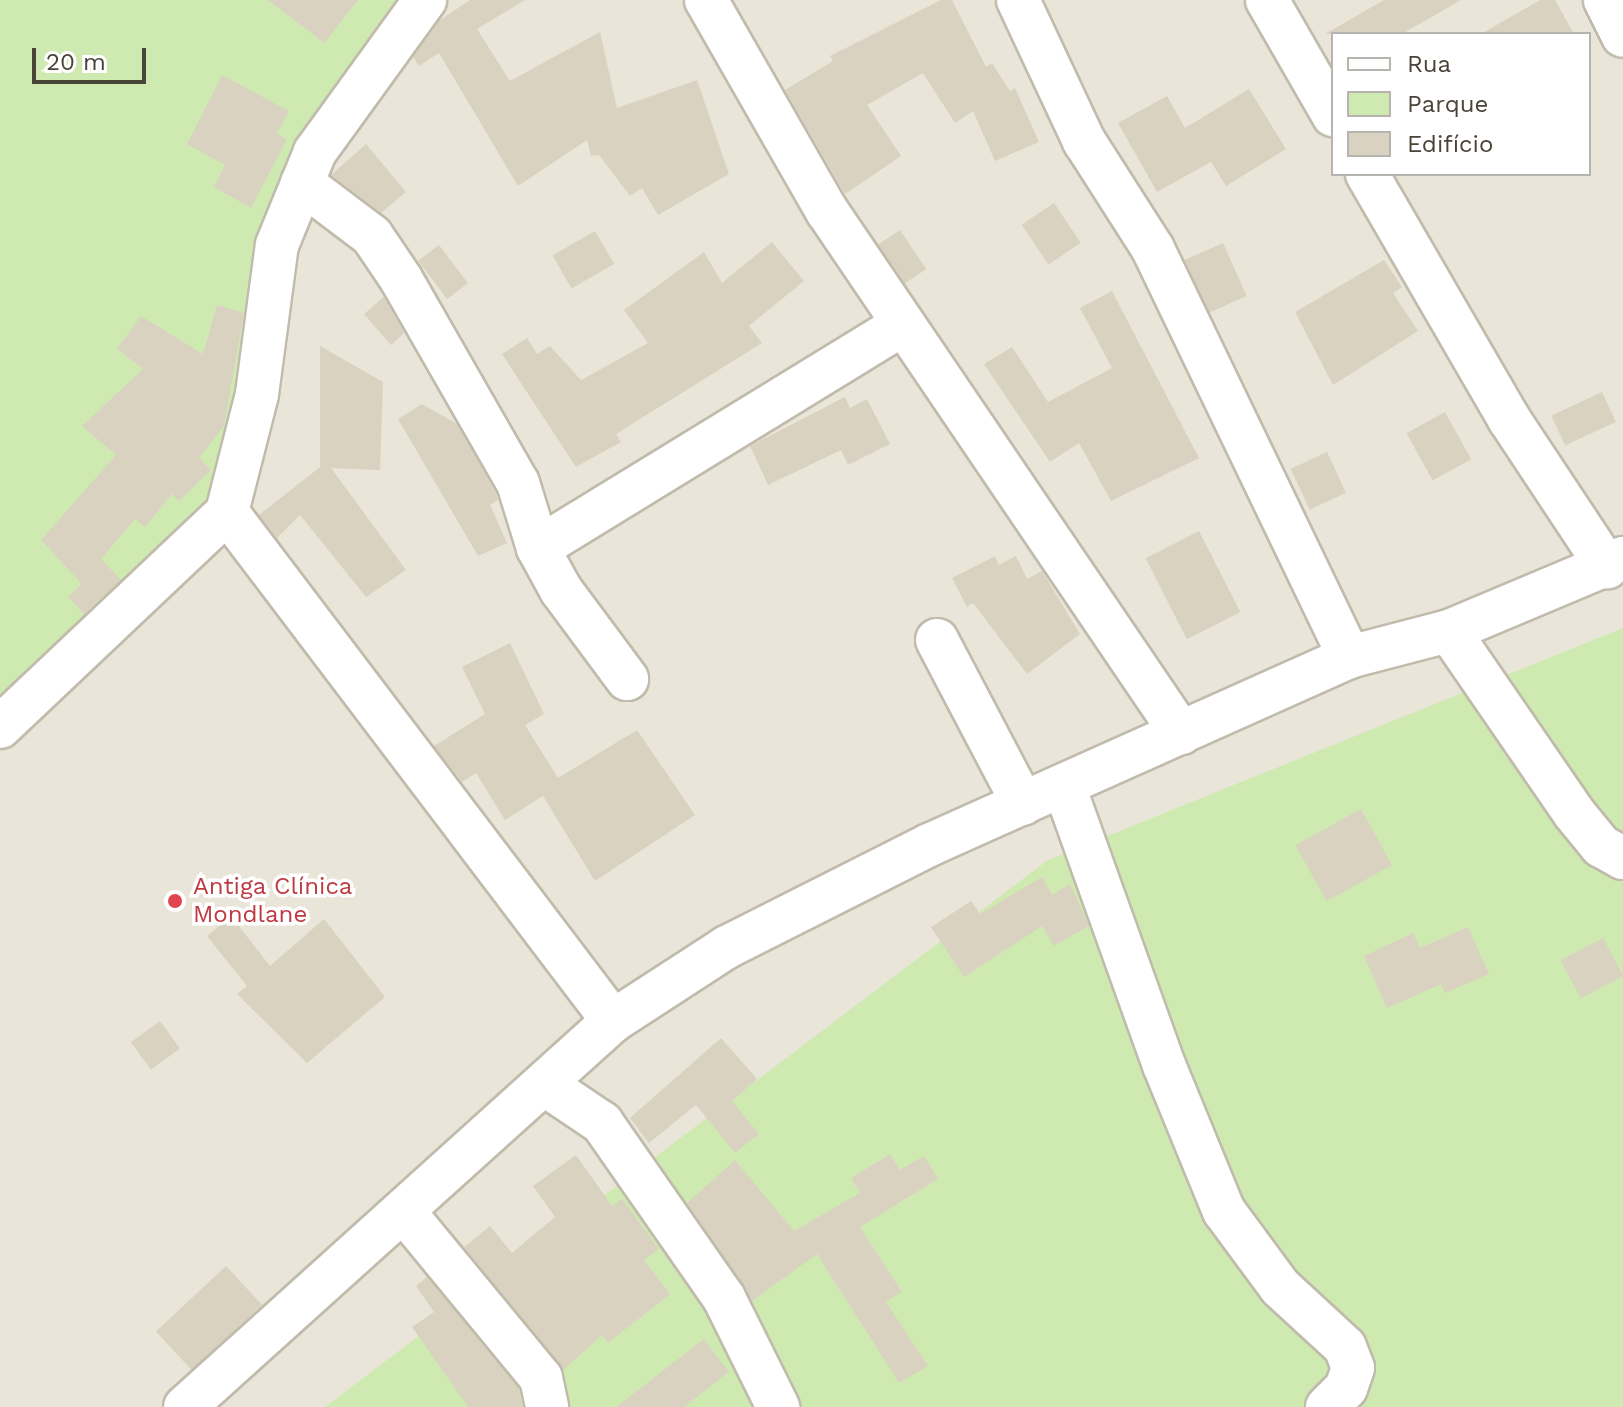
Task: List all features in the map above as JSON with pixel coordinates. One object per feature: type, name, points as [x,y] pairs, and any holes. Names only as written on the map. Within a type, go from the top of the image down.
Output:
[{"type":"street","points":[[0,727],[227,512],[257,394],[277,245],[302,183],[333,126],[425,0]]},
{"type":"street","points":[[706,0],[827,211],[1181,733]]},
{"type":"street","points":[[1018,0],[1084,141],[1153,249],[1349,657]]},
{"type":"street","points":[[1267,0],[1331,112]]},
{"type":"street","points":[[1605,0],[1623,36]]},
{"type":"street","points":[[185,1407],[405,1213],[613,1021],[727,947],[1023,804],[1349,657],[1449,631],[1615,562],[1509,419],[1368,176]]},
{"type":"street","points":[[302,183],[372,236],[401,279],[518,483],[538,548],[627,679]]},
{"type":"street","points":[[538,548],[903,324]]},
{"type":"street","points":[[227,512],[613,1021]]},
{"type":"street","points":[[1449,631],[1574,813],[1601,846],[1623,858]]},
{"type":"street","points":[[937,640],[1023,804]]},
{"type":"street","points":[[1064,786],[1164,1065],[1224,1211],[1280,1287],[1345,1347],[1353,1368],[1346,1388],[1327,1407]]},
{"type":"street","points":[[544,1084],[602,1123],[724,1298],[778,1407]]},
{"type":"street","points":[[405,1213],[541,1378],[547,1407]]},
{"type":"shaded area","points":[[0,0],[1623,0],[1623,1407],[0,1407]]},
{"type":"green space","points":[[0,0],[415,0],[319,112],[253,250],[259,314],[214,512],[0,702]]},
{"type":"green space","points":[[1623,628],[1623,1407],[325,1407],[1048,860]]},
{"type":"building","points":[[268,0],[358,0],[324,43]]},
{"type":"building","points":[[470,0],[525,0],[477,29],[510,81],[600,32],[617,108],[697,80],[729,174],[658,215],[642,188],[630,196],[599,155],[591,156],[587,140],[518,186],[439,53],[419,66],[413,57],[440,20]]},
{"type":"building","points":[[941,0],[952,0],[986,67],[992,63],[1010,91],[1015,88],[1039,142],[995,161],[973,111],[955,123],[923,73],[867,105],[901,156],[845,194],[785,90],[833,61],[830,56]]},
{"type":"building","points":[[1384,0],[1461,0],[1405,32],[1325,34]]},
{"type":"building","points":[[1540,0],[1555,0],[1573,32],[1484,32]]},
{"type":"building","points":[[222,75],[289,111],[277,134],[287,139],[251,208],[214,187],[225,165],[187,144]]},
{"type":"building","points":[[1249,89],[1286,149],[1226,186],[1211,162],[1157,192],[1118,123],[1167,96],[1185,128]]},
{"type":"building","points":[[366,144],[406,192],[381,213],[331,175]]},
{"type":"building","points":[[1054,203],[1081,243],[1049,265],[1022,225]]},
{"type":"building","points":[[900,230],[926,269],[905,284],[878,245]]},
{"type":"building","points":[[595,231],[614,264],[572,288],[553,256]]},
{"type":"building","points":[[772,242],[804,281],[749,326],[762,343],[616,434],[621,442],[576,467],[502,354],[527,338],[537,354],[550,346],[581,380],[648,343],[624,310],[704,252],[722,283]]},
{"type":"building","points":[[1223,243],[1247,296],[1208,313],[1185,260]]},
{"type":"building","points":[[439,245],[468,283],[447,299],[418,261]]},
{"type":"building","points":[[1384,260],[1402,287],[1393,293],[1418,331],[1333,385],[1295,312]]},
{"type":"building","points":[[1112,291],[1199,458],[1111,501],[1079,443],[1050,462],[984,364],[1012,347],[1048,402],[1112,368],[1080,308]]},
{"type":"building","points":[[384,297],[404,333],[391,345],[364,314]]},
{"type":"building","points":[[217,305],[244,313],[224,426],[199,458],[211,470],[179,501],[172,494],[145,527],[135,519],[101,559],[121,580],[84,614],[68,597],[82,584],[41,540],[116,455],[82,426],[143,369],[117,349],[141,316],[203,354]]},
{"type":"building","points":[[320,346],[383,382],[380,470],[331,468],[406,570],[366,597],[300,515],[277,538],[259,515],[320,467]]},
{"type":"building","points":[[1602,392],[1616,422],[1565,446],[1551,416]]},
{"type":"building","points":[[845,397],[850,408],[867,399],[890,444],[848,465],[841,450],[768,485],[750,446]]},
{"type":"building","points":[[422,404],[457,424],[496,493],[498,500],[490,505],[507,543],[478,556],[398,419]]},
{"type":"building","points":[[1445,412],[1471,459],[1433,481],[1407,433]]},
{"type":"building","points":[[1327,452],[1346,493],[1310,510],[1291,469]]},
{"type":"building","points":[[1199,531],[1240,612],[1187,639],[1146,558]]},
{"type":"building","points":[[995,556],[999,565],[1016,556],[1027,579],[1042,571],[1080,634],[1027,674],[973,603],[967,607],[952,578]]},
{"type":"building","points":[[510,643],[544,714],[525,725],[558,778],[637,730],[695,815],[595,881],[543,796],[505,820],[476,773],[462,782],[434,746],[485,714],[462,667]]},
{"type":"building","points":[[1361,809],[1392,865],[1326,901],[1295,845]]},
{"type":"building","points":[[1042,877],[1052,895],[1070,884],[1089,926],[1054,946],[1042,926],[964,977],[931,927],[971,901],[980,914]]},
{"type":"building","points":[[231,916],[270,966],[324,919],[385,997],[307,1063],[237,994],[247,986],[207,936]]},
{"type":"building","points":[[1468,927],[1489,974],[1445,993],[1441,984],[1387,1008],[1364,956],[1413,933],[1420,948]]},
{"type":"building","points":[[1603,938],[1623,976],[1581,999],[1561,961]]},
{"type":"building","points":[[160,1021],[180,1049],[151,1070],[131,1042]]},
{"type":"building","points":[[721,1038],[757,1079],[732,1101],[759,1134],[735,1153],[696,1105],[649,1143],[630,1118]]},
{"type":"building","points":[[890,1154],[900,1170],[924,1156],[938,1179],[860,1227],[902,1292],[886,1302],[928,1366],[899,1383],[817,1254],[752,1301],[687,1203],[735,1160],[794,1231],[860,1193],[851,1178]]},
{"type":"building","points":[[576,1155],[612,1206],[622,1199],[659,1249],[644,1260],[670,1294],[608,1343],[602,1335],[563,1370],[464,1247],[490,1226],[512,1253],[555,1217],[533,1186]]},
{"type":"building","points":[[226,1266],[262,1305],[192,1370],[156,1331]]},
{"type":"building","points":[[427,1277],[519,1389],[522,1407],[468,1407],[412,1327],[434,1312],[416,1286]]},
{"type":"building","points":[[704,1339],[729,1372],[684,1407],[616,1407]]},
{"type":"place","name":"Antiga Clínica Mondlane","points":[[175,901]]}]
